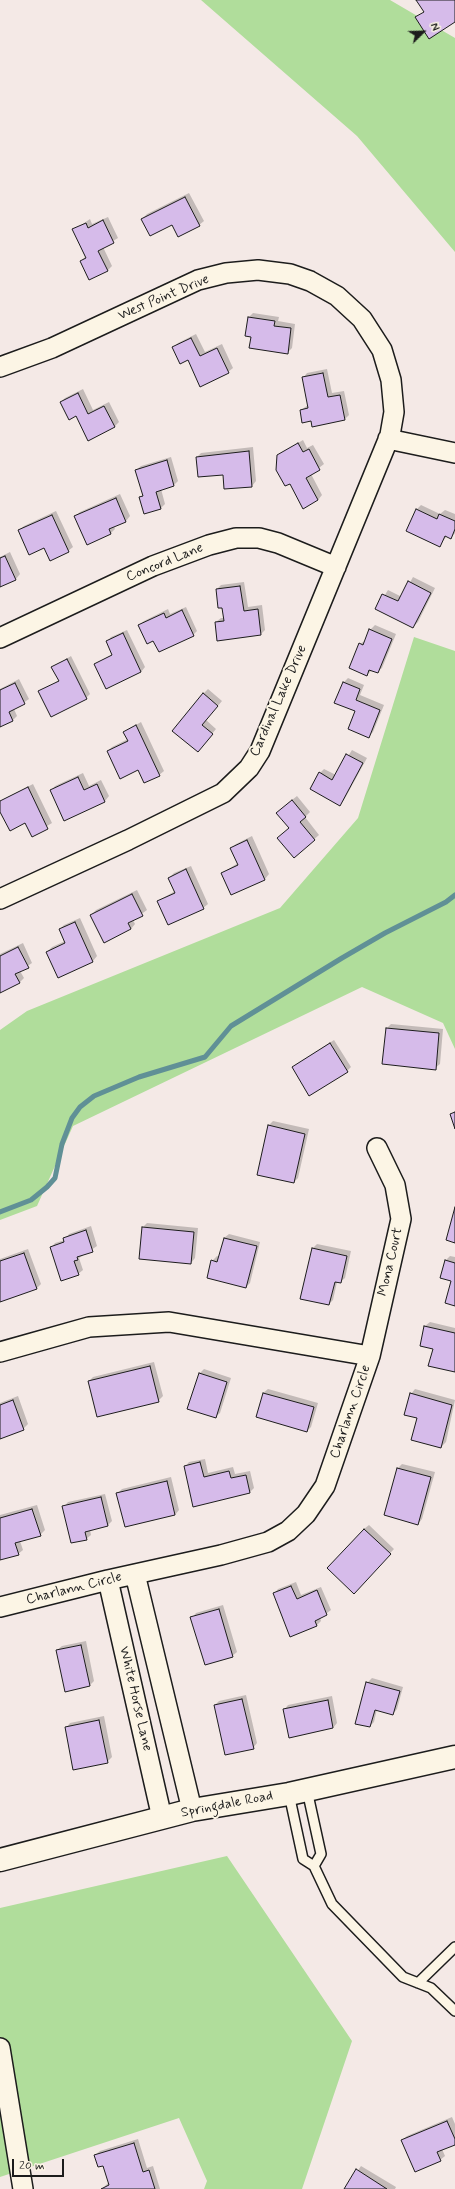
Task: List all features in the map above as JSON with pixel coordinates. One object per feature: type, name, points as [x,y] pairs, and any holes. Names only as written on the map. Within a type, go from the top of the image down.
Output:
[{"type":"main road","name":"Springdale Road","points":[[0,1860],[192,1810],[298,1792],[455,1757]]},
{"type":"street","name":"West Point Drive","points":[[0,367],[52,348],[198,280],[226,273],[258,270],[290,274],[310,281],[337,296],[362,319],[382,350],[391,380],[394,412],[388,439]]},
{"type":"street","points":[[388,439],[455,453]]},
{"type":"street","name":"Cardinal Lake Drive","points":[[0,899],[128,840],[223,793],[249,768],[260,751],[388,439]]},
{"type":"street","name":"Concord Lane","points":[[0,638],[153,566],[209,545],[236,538],[258,538],[278,543],[336,567]]},
{"type":"street","name":"Mona Court","points":[[370,1356],[401,1219],[395,1185],[377,1148]]},
{"type":"street","name":"Charlann Circle","points":[[0,1352],[89,1327],[169,1322],[370,1356],[325,1486],[306,1514],[288,1531],[268,1542],[221,1556],[108,1580],[0,1607]]},
{"type":"street","name":"White Horse Lane","points":[[135,1574],[192,1810]]},
{"type":"street","name":"White Horse Lane","points":[[108,1580],[162,1818]]},
{"type":"street","points":[[0,2048],[23,2189]]},
{"type":"lane","points":[[298,1792],[321,1854],[314,1866]]},
{"type":"lane","points":[[298,1792],[303,1859],[314,1866],[332,1904],[403,1977],[431,1988],[455,2011]]},
{"type":"lane","points":[[418,1983],[455,1947]]},
{"type":"green space","points":[[201,0],[390,0],[455,38],[455,252],[357,136]]},
{"type":"green space","points":[[414,637],[455,651],[455,1049],[443,1023],[362,987],[73,1126],[37,1206],[0,1220],[0,1030],[27,1011],[280,908],[358,818]]},
{"type":"green space","points":[[227,1856],[352,2041],[302,2189],[204,2189],[207,2181],[179,2118],[0,2177],[0,1908]]},
{"type":"building","points":[[416,0],[455,0],[455,22],[429,39],[415,17],[424,12]]},
{"type":"building","points":[[185,197],[200,226],[178,237],[172,225],[150,236],[141,219]]},
{"type":"building","points":[[103,220],[114,243],[98,251],[108,271],[89,280],[80,261],[86,258],[72,229],[86,223],[88,228]]},
{"type":"building","points":[[248,317],[275,321],[274,326],[291,328],[288,354],[249,348],[251,337],[245,336]]},
{"type":"building","points":[[191,338],[200,356],[217,348],[229,373],[200,387],[188,360],[180,364],[172,347]]},
{"type":"building","points":[[323,373],[328,397],[340,395],[345,420],[312,427],[311,421],[302,423],[300,410],[308,408],[302,377]]},
{"type":"building","points":[[78,393],[88,414],[104,406],[115,427],[88,441],[76,416],[69,420],[60,402]]},
{"type":"building","points":[[298,443],[303,452],[309,449],[320,470],[306,478],[318,500],[303,509],[290,484],[285,486],[276,470],[277,455]]},
{"type":"building","points":[[249,451],[252,487],[224,489],[223,475],[198,477],[196,457]]},
{"type":"building","points":[[167,460],[174,486],[156,492],[161,509],[144,514],[139,497],[143,496],[135,470]]},
{"type":"building","points":[[116,498],[126,522],[109,529],[111,534],[87,545],[74,516]]},
{"type":"building","points":[[416,509],[437,519],[439,514],[455,521],[455,529],[451,539],[445,536],[440,547],[406,531]]},
{"type":"building","points":[[52,515],[69,552],[50,561],[44,548],[29,555],[18,530]]},
{"type":"building","points":[[5,556],[16,580],[0,587],[0,558]]},
{"type":"building","points":[[408,581],[431,593],[413,628],[375,609],[382,594],[398,601]]},
{"type":"building","points":[[240,586],[244,611],[258,609],[261,635],[217,641],[215,622],[224,621],[222,608],[218,608],[216,589]]},
{"type":"building","points":[[182,610],[194,636],[159,652],[153,641],[147,644],[138,625],[164,613],[166,618]]},
{"type":"building","points":[[369,629],[392,639],[378,673],[369,670],[367,676],[349,668],[359,643],[363,645]]},
{"type":"building","points":[[123,633],[141,672],[106,689],[94,664],[112,655],[106,641]]},
{"type":"building","points":[[67,659],[87,699],[51,717],[38,691],[59,681],[51,667]]},
{"type":"building","points":[[343,682],[360,689],[356,700],[380,710],[369,738],[348,729],[355,711],[334,703]]},
{"type":"building","points":[[15,683],[25,704],[9,712],[13,721],[0,727],[0,690]]},
{"type":"building","points":[[203,693],[218,706],[202,725],[213,734],[198,752],[172,731]]},
{"type":"building","points":[[136,725],[160,776],[144,783],[138,770],[120,779],[107,751],[128,741],[123,732]]},
{"type":"building","points":[[346,754],[363,763],[340,806],[310,789],[319,772],[332,780]]},
{"type":"building","points":[[78,777],[84,790],[97,784],[105,802],[64,821],[50,790]]},
{"type":"building","points":[[28,787],[48,829],[32,837],[25,823],[10,831],[0,812],[0,801]]},
{"type":"building","points":[[292,800],[306,817],[300,822],[315,840],[294,858],[277,838],[289,828],[276,813]]},
{"type":"building","points":[[247,840],[265,880],[231,895],[221,873],[238,865],[230,848]]},
{"type":"building","points":[[186,869],[204,909],[168,925],[157,901],[175,893],[168,878]]},
{"type":"building","points":[[132,894],[143,916],[128,923],[131,929],[104,943],[90,915]]},
{"type":"building","points":[[75,922],[93,962],[58,978],[46,952],[65,943],[59,929]]},
{"type":"building","points":[[18,947],[29,968],[15,974],[20,983],[0,993],[0,956]]},
{"type":"building","points":[[386,1028],[439,1033],[436,1070],[382,1064]]},
{"type":"building","points":[[330,1043],[348,1072],[309,1096],[292,1067]]},
{"type":"building","points":[[455,1112],[455,1129],[450,1114]]},
{"type":"building","points":[[268,1125],[305,1134],[294,1183],[257,1175]]},
{"type":"building","points":[[455,1207],[455,1243],[446,1240]]},
{"type":"building","points":[[142,1227],[194,1232],[191,1264],[139,1259]]},
{"type":"building","points":[[86,1230],[93,1252],[77,1257],[78,1260],[74,1261],[79,1275],[61,1281],[50,1247],[64,1242],[63,1238]]},
{"type":"building","points":[[224,1238],[257,1246],[246,1288],[207,1278],[211,1260],[217,1262]]},
{"type":"building","points":[[312,1248],[347,1256],[341,1283],[335,1282],[329,1305],[300,1299]]},
{"type":"building","points":[[24,1253],[37,1289],[0,1302],[0,1261]]},
{"type":"building","points":[[445,1260],[455,1263],[455,1306],[445,1303],[451,1281],[440,1278]]},
{"type":"building","points":[[424,1326],[455,1333],[455,1372],[428,1366],[433,1349],[420,1346]]},
{"type":"building","points":[[150,1366],[159,1402],[97,1417],[88,1381]]},
{"type":"building","points":[[199,1373],[227,1382],[216,1418],[187,1409]]},
{"type":"building","points":[[263,1393],[314,1407],[307,1432],[256,1417]]},
{"type":"building","points":[[410,1393],[452,1405],[441,1448],[411,1440],[417,1418],[404,1415]]},
{"type":"building","points":[[13,1400],[24,1430],[0,1439],[0,1405]]},
{"type":"building","points":[[200,1462],[204,1477],[229,1471],[231,1478],[246,1475],[250,1493],[193,1507],[184,1466]]},
{"type":"building","points":[[397,1468],[431,1477],[418,1525],[384,1515]]},
{"type":"building","points":[[167,1481],[175,1515],[125,1527],[116,1493]]},
{"type":"building","points":[[101,1497],[108,1526],[85,1532],[87,1540],[71,1543],[62,1506]]},
{"type":"building","points":[[32,1509],[41,1536],[15,1543],[19,1555],[0,1560],[0,1518]]},
{"type":"building","points":[[364,1529],[391,1554],[354,1594],[327,1568]]},
{"type":"building","points":[[291,1586],[297,1599],[317,1590],[327,1615],[315,1621],[317,1626],[290,1637],[273,1593]]},
{"type":"building","points":[[219,1609],[233,1657],[205,1665],[190,1617]]},
{"type":"building","points":[[81,1645],[90,1686],[65,1692],[56,1650]]},
{"type":"building","points":[[366,1682],[400,1691],[393,1715],[375,1710],[370,1727],[355,1724]]},
{"type":"building","points":[[242,1699],[254,1749],[225,1755],[214,1705]]},
{"type":"building","points":[[328,1700],[333,1728],[289,1738],[283,1709]]},
{"type":"building","points":[[99,1720],[108,1763],[73,1770],[65,1727]]},
{"type":"building","points":[[447,2121],[455,2139],[455,2145],[437,2152],[441,2161],[415,2172],[401,2140]]},
{"type":"building","points":[[134,2143],[143,2172],[149,2170],[155,2189],[101,2189],[109,2185],[103,2166],[98,2167],[94,2155]]},
{"type":"building","points":[[356,2169],[387,2189],[344,2189]]},
{"type":"waterway","points":[[0,1212],[31,1200],[47,1187],[55,1178],[62,1144],[72,1118],[80,1107],[94,1096],[139,1077],[205,1057],[231,1026],[342,958],[385,933],[446,902],[455,895]]}]
